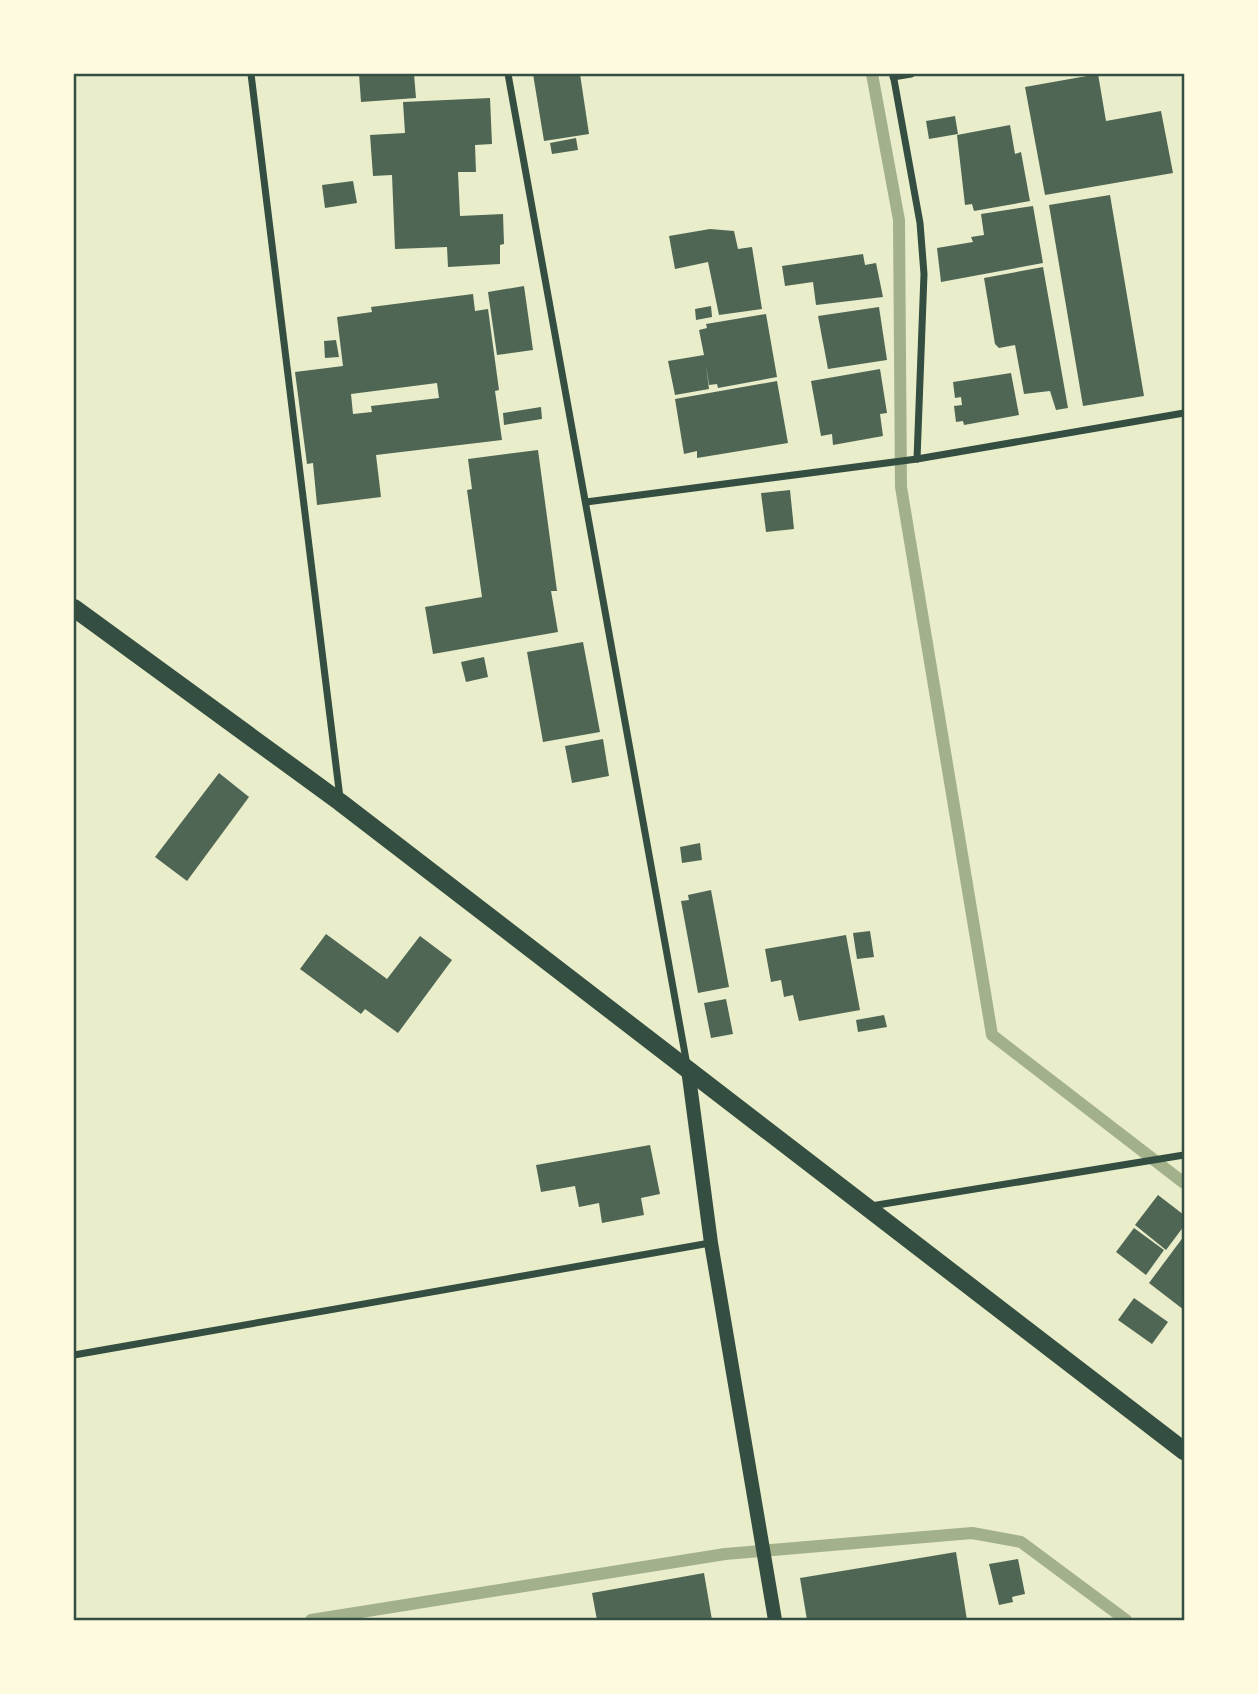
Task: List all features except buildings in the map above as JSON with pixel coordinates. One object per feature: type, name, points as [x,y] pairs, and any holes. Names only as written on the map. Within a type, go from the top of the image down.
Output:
[{"type":"main road","points":[[74,608],[340,802],[1185,1451]]},
{"type":"main road","points":[[688,1069],[711,1243],[775,1620]]},
{"type":"street","points":[[251,74],[340,802]]},
{"type":"street","points":[[508,74],[688,1069]]},
{"type":"street","points":[[911,74],[893,75],[920,223],[924,274],[917,459]]},
{"type":"street","points":[[586,502],[917,459],[1185,413]]},
{"type":"street","points":[[865,1207],[1185,1155]]},
{"type":"street","points":[[74,1355],[711,1243]]},
{"type":"waterway","points":[[872,74],[899,220],[901,487],[992,1035],[1184,1183]]},
{"type":"waterway","points":[[311,1620],[725,1554],[972,1533],[1021,1542],[1126,1620]]}]
